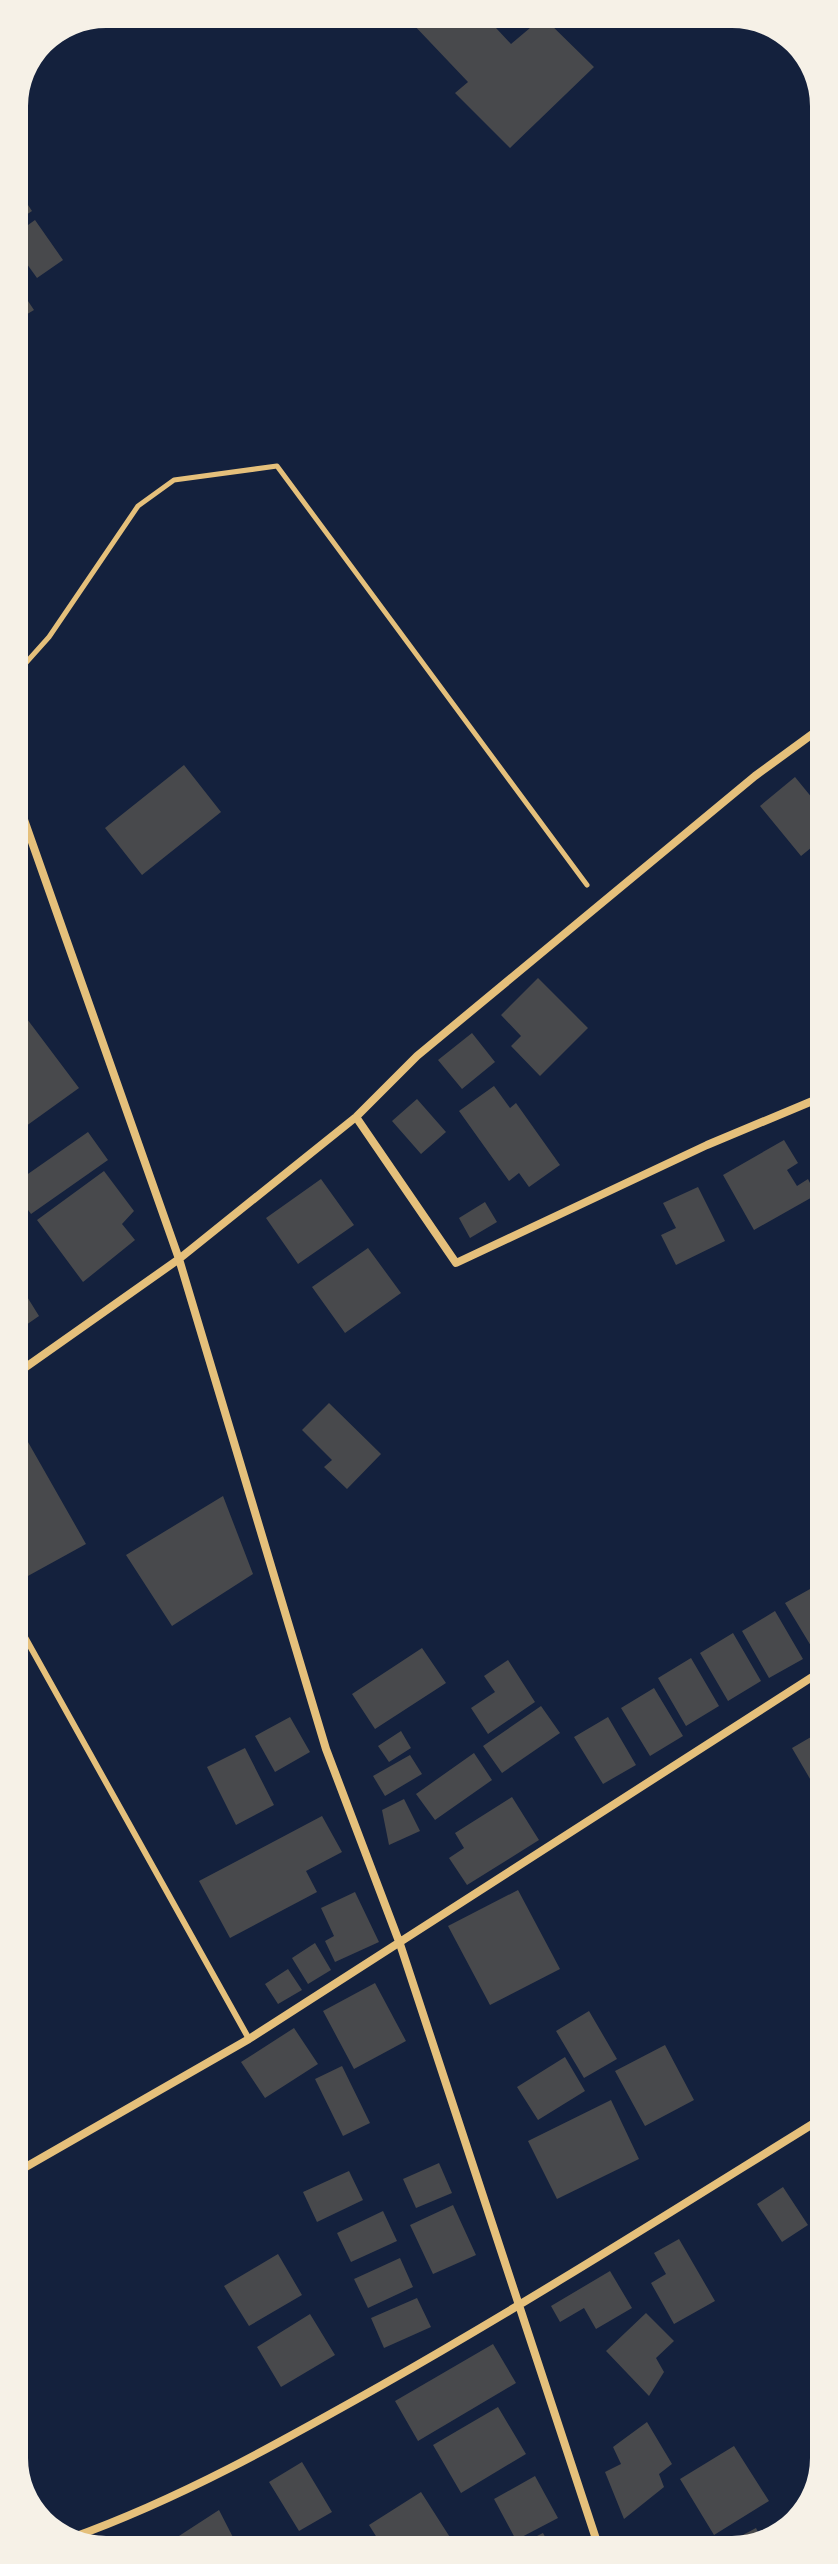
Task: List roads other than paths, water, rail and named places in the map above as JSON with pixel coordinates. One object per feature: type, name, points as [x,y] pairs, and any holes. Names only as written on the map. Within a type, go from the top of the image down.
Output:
[{"type":"street","points":[[28,1366],[179,1259],[356,1117],[417,1056],[755,776],[810,736]]},
{"type":"street","points":[[28,831],[179,1259],[326,1749],[400,1944],[595,2536]]},
{"type":"street","points":[[356,1117],[456,1263],[707,1145],[810,1102]]},
{"type":"street","points":[[28,2166],[249,2039],[810,1678]]},
{"type":"street","points":[[86,2533],[255,2457],[520,2306],[810,2126]]},
{"type":"lane","points":[[28,1643],[249,2039]]}]
